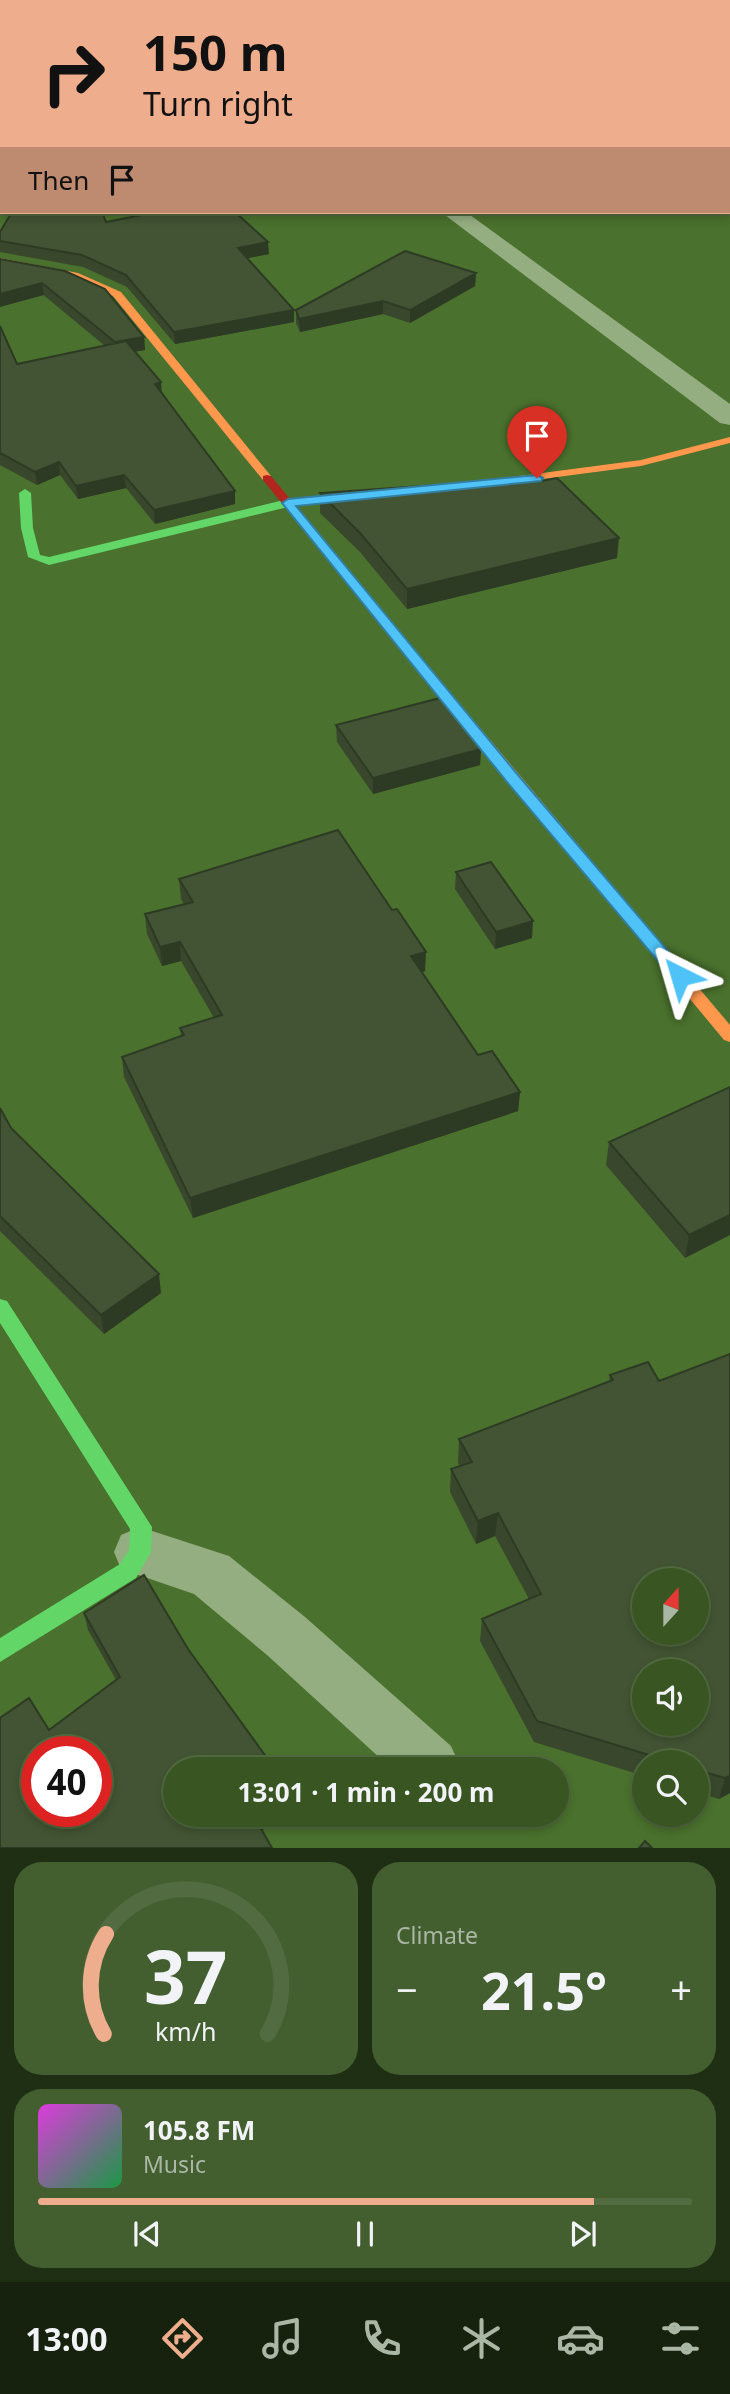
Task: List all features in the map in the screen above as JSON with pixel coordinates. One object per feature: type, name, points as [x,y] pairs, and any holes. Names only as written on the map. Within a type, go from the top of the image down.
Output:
[{"type":"street","points":[[455,214],[730,417]]},
{"type":"street","points":[[0,261],[92,279],[117,294],[513,779],[730,1036]]},
{"type":"street","points":[[468,485],[592,473],[695,452],[730,440]]},
{"type":"street","points":[[25,493],[27,528],[34,557],[49,561],[288,503],[329,499]]},
{"type":"street","points":[[0,1307],[141,1527],[140,1552],[128,1571],[0,1651]]},
{"type":"street","points":[[140,1552],[210,1574],[286,1636],[421,1757]]},
{"type":"building","points":[[11,214],[103,214],[106,222],[147,214],[237,214],[268,242],[238,248],[294,310],[174,332],[126,275],[82,255],[0,241],[0,232]]},
{"type":"building","points":[[405,251],[476,273],[410,310],[383,301],[299,319],[296,310]]},
{"type":"building","points":[[0,259],[65,271],[105,289],[144,337],[115,342],[42,283],[0,294]]},
{"type":"building","points":[[0,326],[17,364],[126,341],[161,382],[155,384],[235,491],[154,510],[124,475],[76,486],[59,462],[35,472],[0,453]]},
{"type":"building","points":[[540,478],[542,481],[557,478],[619,538],[407,589],[360,533],[320,493]]},
{"type":"building","points":[[440,698],[481,749],[373,778],[336,725]]},
{"type":"building","points":[[338,830],[392,910],[397,909],[426,952],[411,956],[478,1055],[492,1051],[520,1092],[190,1198],[122,1057],[184,1035],[180,1028],[222,1015],[180,942],[160,947],[145,914],[193,902],[179,879]]},
{"type":"building","points":[[491,862],[533,921],[496,932],[456,872]]},
{"type":"building","points":[[730,1087],[730,1215],[689,1235],[609,1142]]},
{"type":"building","points":[[0,1108],[11,1128],[159,1274],[101,1315],[0,1216]]},
{"type":"building","points":[[730,1354],[730,1776],[725,1778],[709,1774],[709,1750],[632,1750],[537,1721],[482,1619],[541,1594],[498,1513],[478,1521],[451,1469],[472,1462],[459,1439],[613,1380],[610,1375],[648,1362],[659,1381]]},
{"type":"building","points":[[144,1575],[188,1649],[266,1757],[163,1757],[163,1827],[260,1827],[272,1848],[0,1848],[0,1718],[29,1698],[49,1730],[120,1677],[84,1613]]},
{"type":"building","points":[[645,1841],[652,1848],[639,1848]]},
{"type":"traffic: fast","points":[[25,493],[27,528],[34,557],[49,561],[288,503],[310,501]]},
{"type":"traffic: fast","points":[[0,1307],[141,1527],[140,1552],[128,1571],[0,1651]]},
{"type":"traffic: slow","points":[[0,261],[75,275],[117,294],[267,478]]},
{"type":"traffic: slow","points":[[488,483],[641,463],[730,440]]},
{"type":"traffic: slow","points":[[449,700],[730,1036]]},
{"type":"traffic: jam","points":[[267,478],[449,700]]},
{"type":"route","points":[[537,478],[288,503],[513,779],[680,976]]}]
